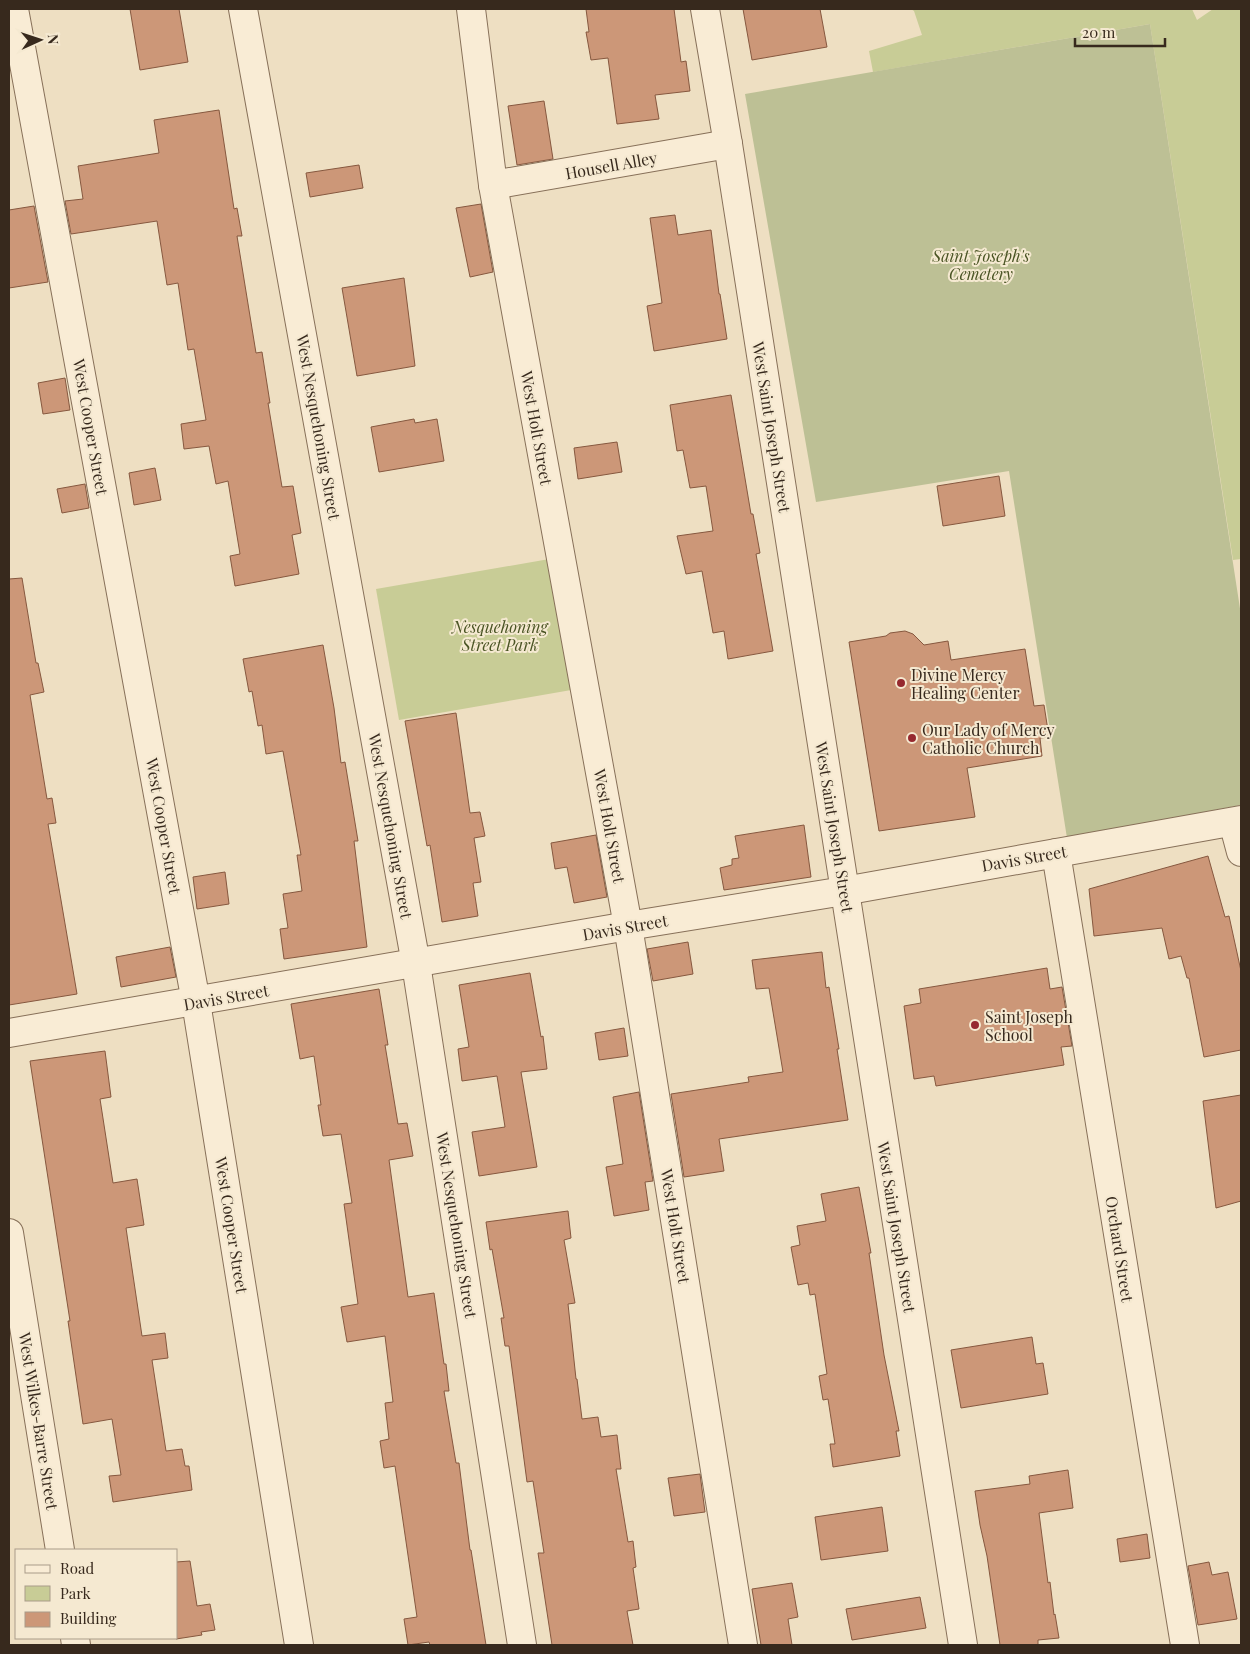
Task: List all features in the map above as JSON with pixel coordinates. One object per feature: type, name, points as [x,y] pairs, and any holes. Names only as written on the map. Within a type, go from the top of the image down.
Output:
[{"type":"street","name":"West Cooper Street","points":[[14,9],[196,1002],[299,1645]]},
{"type":"street","name":"West Nesquehoning Street","points":[[243,9],[416,964],[522,1645]]},
{"type":"street","name":"West Holt Street","points":[[471,9],[493,186],[628,926],[743,1645]]},
{"type":"street","name":"West Saint Joseph Street","points":[[705,9],[728,144],[963,1645]]},
{"type":"street","name":"Housell Alley","points":[[493,186],[728,144]]},
{"type":"street","name":"Davis Street","points":[[9,1033],[628,926],[844,891],[1237,821]]},
{"type":"street","points":[[1237,821],[1241,852]]},
{"type":"street","name":"Orchard Street","points":[[1056,853],[1185,1645]]},
{"type":"street","name":"West Wilkes-Barre Street","points":[[9,1233],[60,1549]]},
{"type":"green space","points":[[911,9],[1192,9],[1197,20],[1213,9],[1241,9],[1241,559],[1233,560],[1150,24],[873,72],[869,51],[922,35],[914,11]]},
{"type":"green space","name":"Saint Joseph's Cemetery","points":[[1150,24],[1241,615],[1241,805],[1067,838],[1009,471],[816,502],[745,94]]},
{"type":"green space","name":"Nesquehoning Street Park","points":[[555,558],[577,689],[399,720],[376,589]]},
{"type":"building","points":[[130,9],[179,9],[188,62],[140,70]]},
{"type":"building","points":[[586,9],[674,9],[681,62],[686,61],[690,91],[655,95],[659,119],[617,124],[608,58],[591,60],[586,32],[589,32]]},
{"type":"building","points":[[743,9],[820,9],[827,47],[752,60]]},
{"type":"building","points":[[544,101],[553,159],[517,165],[508,106]]},
{"type":"building","points":[[219,110],[234,209],[237,208],[242,236],[237,236],[256,353],[262,352],[270,403],[268,403],[282,487],[293,486],[301,533],[292,535],[299,574],[235,586],[230,556],[240,554],[228,481],[216,484],[209,446],[184,449],[181,424],[206,420],[194,349],[188,350],[178,283],[167,285],[157,221],[71,234],[65,201],[83,199],[78,166],[159,153],[154,120]]},
{"type":"building","points":[[359,165],[363,188],[310,197],[306,173]]},
{"type":"building","points":[[481,204],[493,272],[470,277],[456,208]]},
{"type":"building","points":[[34,206],[48,282],[9,288],[9,210]]},
{"type":"building","points":[[675,215],[678,235],[711,230],[727,339],[654,351],[647,306],[662,303],[650,218]]},
{"type":"building","points":[[404,278],[415,366],[357,376],[342,288]]},
{"type":"building","points":[[65,378],[70,410],[43,414],[38,383]]},
{"type":"building","points":[[731,395],[751,514],[753,514],[760,553],[756,554],[773,651],[728,659],[724,631],[713,633],[702,571],[686,574],[677,536],[713,531],[706,486],[690,488],[683,450],[677,451],[670,405]]},
{"type":"building","points":[[414,419],[415,423],[437,419],[444,461],[379,472],[371,427]]},
{"type":"building","points":[[617,442],[622,472],[578,479],[574,448]]},
{"type":"building","points":[[155,468],[161,500],[134,505],[129,473]]},
{"type":"building","points":[[999,476],[1005,516],[943,526],[937,486]]},
{"type":"building","points":[[85,484],[89,508],[62,513],[57,489]]},
{"type":"building","points":[[22,578],[36,663],[38,663],[44,692],[30,695],[47,799],[52,798],[56,823],[48,824],[77,994],[9,1005],[9,579]]},
{"type":"building","name":"Our Lady of Mercy Catholic Church","points":[[905,631],[913,634],[924,645],[948,641],[951,660],[1025,649],[1034,706],[1044,705],[1049,737],[1040,738],[1042,756],[967,768],[975,817],[879,831],[849,642]]},
{"type":"building","points":[[323,645],[341,763],[345,762],[358,841],[354,841],[367,947],[284,959],[280,929],[288,928],[283,894],[302,891],[297,855],[301,855],[283,751],[266,754],[262,725],[258,726],[252,691],[249,692],[243,659]]},
{"type":"building","points":[[456,713],[470,813],[480,812],[485,836],[474,838],[481,882],[473,883],[478,916],[442,922],[430,845],[427,846],[405,721]]},
{"type":"building","points":[[804,825],[811,877],[724,890],[720,868],[732,865],[732,859],[739,858],[735,836]]},
{"type":"building","points":[[596,835],[607,897],[574,903],[567,867],[555,869],[551,843]]},
{"type":"building","points":[[1208,856],[1225,917],[1229,916],[1241,971],[1241,1050],[1204,1057],[1189,978],[1187,978],[1181,956],[1169,959],[1162,928],[1094,936],[1089,889]]},
{"type":"building","points":[[225,872],[229,904],[197,909],[193,877]]},
{"type":"building","points":[[688,942],[693,974],[653,981],[647,949]]},
{"type":"building","points":[[170,947],[176,977],[121,987],[116,957]]},
{"type":"building","points":[[822,952],[826,988],[829,987],[839,1049],[837,1049],[848,1120],[719,1139],[724,1171],[684,1177],[671,1094],[749,1082],[748,1077],[783,1072],[769,988],[756,989],[752,960]]},
{"type":"building","points":[[1047,968],[1050,989],[1062,987],[1072,1046],[1061,1047],[1064,1065],[936,1086],[934,1076],[914,1079],[904,1006],[921,1003],[919,989]]},
{"type":"building","points":[[530,973],[541,1037],[543,1036],[547,1069],[521,1072],[537,1167],[479,1176],[472,1132],[505,1127],[497,1076],[462,1081],[458,1049],[469,1047],[459,985]]},
{"type":"building","points":[[379,989],[388,1045],[385,1045],[398,1124],[407,1123],[413,1156],[389,1160],[408,1297],[434,1293],[449,1391],[444,1391],[456,1463],[459,1463],[470,1550],[486,1645],[430,1645],[429,1642],[408,1645],[404,1619],[417,1617],[395,1466],[384,1468],[380,1441],[389,1439],[385,1403],[393,1402],[385,1336],[347,1342],[341,1307],[358,1304],[344,1204],[352,1203],[341,1134],[323,1136],[318,1105],[321,1105],[314,1056],[300,1059],[291,1004]]},
{"type":"building","points":[[624,1028],[628,1056],[599,1060],[595,1033]]},
{"type":"building","points":[[105,1051],[111,1097],[100,1099],[113,1183],[137,1179],[144,1225],[126,1228],[142,1336],[165,1333],[168,1358],[152,1360],[166,1451],[182,1449],[185,1466],[189,1466],[192,1490],[113,1502],[109,1476],[121,1475],[112,1419],[83,1424],[68,1321],[70,1321],[30,1061]]},
{"type":"building","points":[[639,1092],[653,1181],[645,1182],[649,1210],[614,1216],[606,1167],[623,1164],[613,1097]]},
{"type":"building","points":[[1241,1095],[1241,1201],[1216,1208],[1203,1101]]},
{"type":"building","points":[[859,1187],[871,1253],[869,1253],[884,1355],[899,1431],[896,1431],[900,1456],[833,1467],[830,1444],[835,1444],[828,1399],[823,1400],[819,1376],[827,1374],[815,1294],[810,1295],[808,1283],[798,1285],[791,1247],[800,1245],[797,1226],[826,1221],[821,1194]]},
{"type":"building","points":[[568,1211],[571,1238],[564,1240],[575,1303],[568,1304],[576,1379],[582,1419],[598,1417],[601,1437],[617,1435],[621,1469],[616,1469],[628,1542],[633,1541],[636,1567],[633,1568],[639,1609],[627,1611],[633,1645],[552,1645],[538,1553],[544,1553],[533,1481],[527,1482],[509,1346],[505,1346],[501,1318],[504,1318],[492,1249],[490,1250],[486,1222]]},
{"type":"building","points":[[1032,1337],[1036,1364],[1043,1363],[1048,1394],[961,1408],[951,1350]]},
{"type":"building","points":[[1068,1470],[1073,1508],[1039,1513],[1048,1583],[1050,1582],[1059,1638],[1038,1640],[1038,1645],[1000,1645],[975,1491],[1030,1484],[1029,1476]]},
{"type":"building","points":[[700,1474],[705,1512],[674,1516],[668,1478]]},
{"type":"building","points":[[882,1507],[888,1551],[821,1560],[815,1517]]},
{"type":"building","points":[[1147,1534],[1150,1558],[1120,1562],[1117,1539]]},
{"type":"building","points":[[190,1561],[197,1606],[210,1604],[215,1630],[201,1632],[202,1635],[178,1639],[178,1562]]},
{"type":"building","points":[[1209,1562],[1212,1575],[1228,1572],[1237,1619],[1198,1625],[1188,1566]]},
{"type":"building","points":[[792,1583],[798,1617],[788,1619],[792,1645],[761,1645],[752,1589]]},
{"type":"building","points":[[920,1597],[926,1628],[852,1640],[846,1609]]},
{"type":"place","name":"Divine Mercy Healing Center","points":[[901,683]]},
{"type":"place","name":"Our Lady of Mercy Catholic Church","points":[[912,738]]},
{"type":"place","name":"Saint Joseph School","points":[[975,1025]]}]
